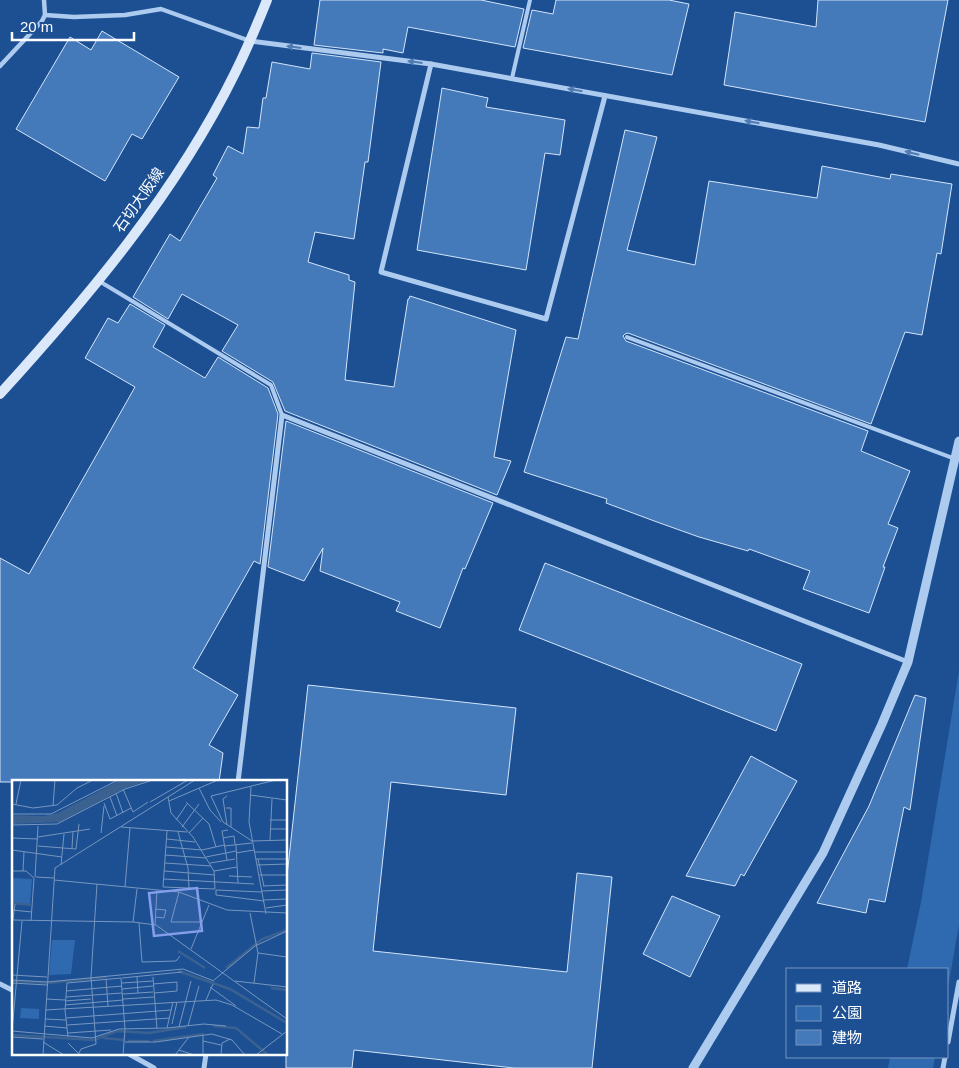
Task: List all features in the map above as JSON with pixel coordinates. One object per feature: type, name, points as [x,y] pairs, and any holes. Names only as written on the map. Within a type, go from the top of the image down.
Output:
[{"type":"main road","name":"石切大阪線","points":[[0,394],[98,280],[133,236],[180,168],[226,89],[250,41],[267,0]]},
{"type":"street","points":[[0,66],[38,26],[45,15],[44,0]]},
{"type":"street","points":[[45,15],[74,17],[125,15],[161,10],[250,41],[431,64],[512,78],[879,145],[959,164]]},
{"type":"street","points":[[431,64],[381,272],[546,319],[605,96]]},
{"type":"street","points":[[238,780],[282,415],[908,662]]},
{"type":"street","points":[[694,1068],[823,853],[882,724],[908,662],[959,441]]},
{"type":"street","points":[[949,1037],[959,982]]},
{"type":"street","points":[[0,984],[12,990]]},
{"type":"street","points":[[133,1056],[154,1068]]},
{"type":"lane","points":[[512,78],[530,0]]},
{"type":"lane","points":[[98,280],[270,386],[282,415]]},
{"type":"lane","points":[[627,337],[955,459]]},
{"type":"green space","points":[[959,671],[959,925],[949,981],[949,968],[907,968],[921,902]]},
{"type":"green space","points":[[890,1058],[935,1058],[933,1068],[888,1068]]},
{"type":"building","points":[[320,0],[481,0],[524,9],[515,47],[408,27],[403,53],[383,49],[383,53],[314,45]]},
{"type":"building","points":[[556,0],[669,0],[689,4],[672,75],[523,48],[532,10],[553,14]]},
{"type":"building","points":[[818,0],[948,0],[925,122],[724,85],[735,12],[816,27]]},
{"type":"building","points":[[102,31],[179,77],[142,139],[132,134],[105,181],[16,129],[70,37],[91,50]]},
{"type":"building","points":[[312,53],[381,62],[368,162],[365,162],[354,239],[315,232],[308,262],[349,275],[349,280],[355,282],[345,380],[394,387],[410,296],[516,330],[494,457],[511,461],[497,495],[285,411],[273,382],[222,351],[238,325],[182,294],[168,319],[133,297],[170,234],[180,241],[217,178],[213,175],[228,146],[243,154],[247,127],[259,128],[263,98],[266,98],[272,62],[310,69]]},
{"type":"building","points":[[442,88],[488,98],[486,107],[565,120],[560,155],[545,153],[526,270],[417,250]]},
{"type":"building","points":[[625,130],[657,137],[627,250],[695,265],[709,181],[817,198],[822,166],[890,179],[891,174],[952,184],[941,254],[937,253],[922,335],[905,332],[871,424],[628,333],[623,336],[626,341],[868,431],[861,451],[910,471],[888,524],[898,528],[883,567],[885,567],[869,613],[803,589],[810,571],[749,549],[748,551],[699,537],[606,503],[607,499],[524,472],[566,337],[578,339]]},
{"type":"building","points":[[130,304],[165,325],[153,347],[205,378],[218,357],[268,388],[278,414],[260,564],[254,561],[193,668],[238,695],[209,745],[223,753],[219,780],[12,780],[12,782],[0,782],[0,558],[29,574],[135,387],[85,358],[108,318],[118,323]]},
{"type":"building","points":[[286,421],[493,503],[465,569],[463,568],[440,628],[396,611],[400,602],[320,571],[323,548],[304,581],[268,567]]},
{"type":"building","points":[[545,563],[802,664],[776,731],[519,630]]},
{"type":"building","points":[[308,685],[516,708],[506,795],[391,782],[373,951],[567,972],[577,873],[612,877],[592,1068],[514,1068],[354,1050],[352,1068],[286,1068],[286,1056],[288,1056],[288,867]]},
{"type":"building","points":[[915,695],[926,698],[910,810],[904,807],[885,902],[869,899],[866,913],[817,903],[869,806]]},
{"type":"building","points":[[751,756],[797,781],[744,876],[741,874],[735,886],[686,876]]},
{"type":"building","points":[[672,896],[720,916],[690,977],[643,954]]}]
